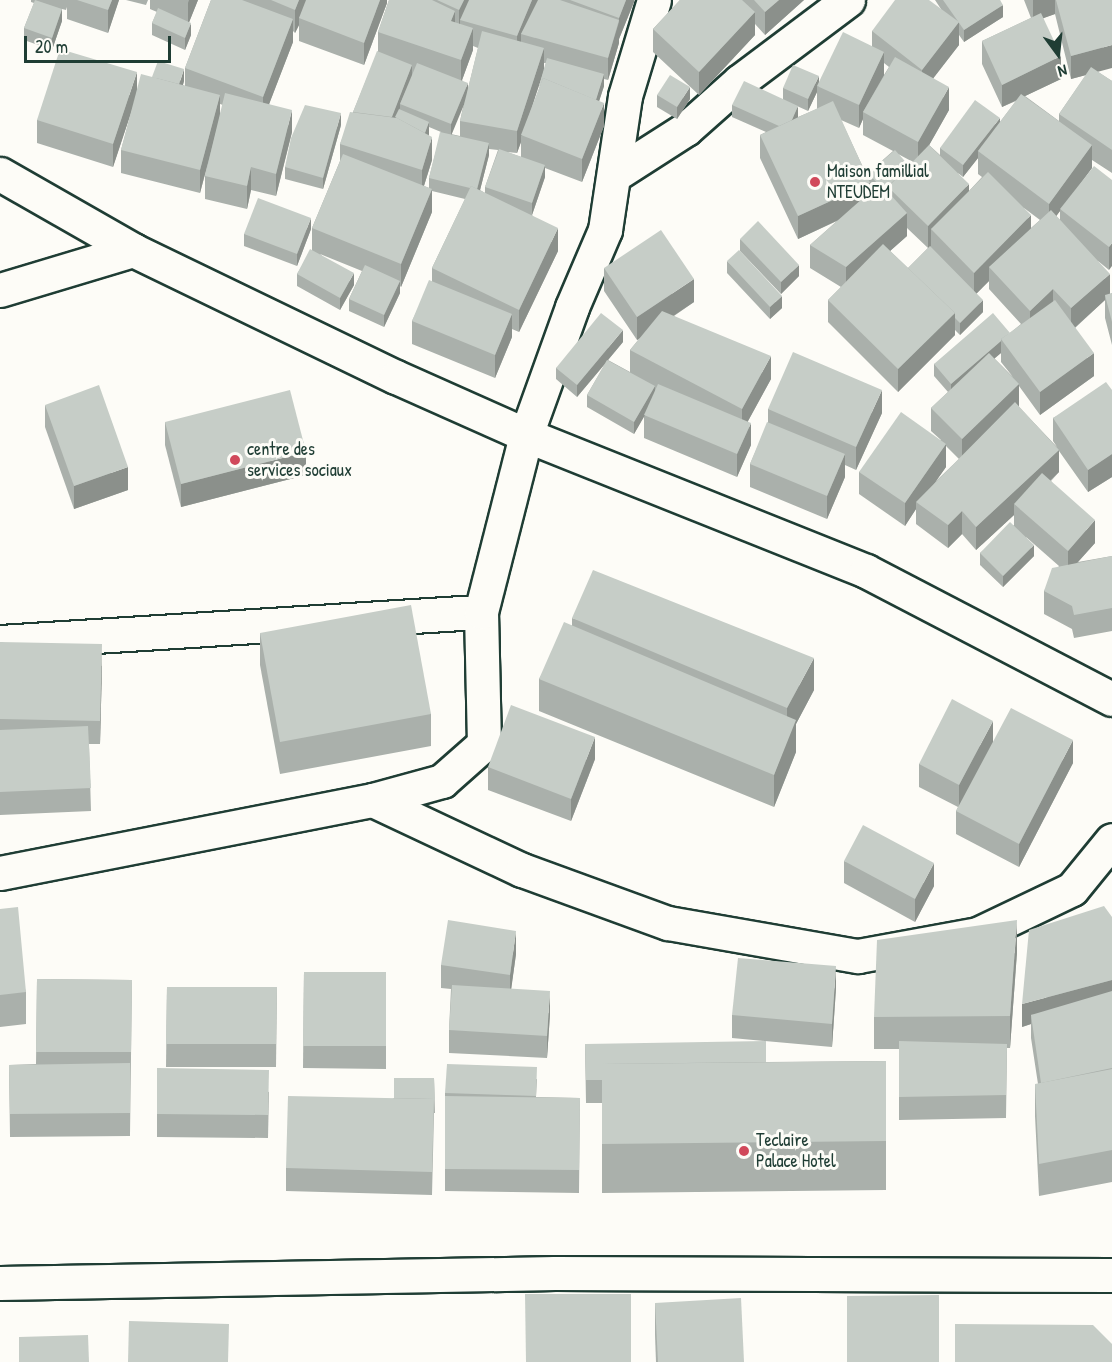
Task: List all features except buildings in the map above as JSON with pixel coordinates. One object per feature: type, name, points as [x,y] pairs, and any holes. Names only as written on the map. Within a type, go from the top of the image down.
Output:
[{"type":"street","points":[[0,873],[373,800],[442,781],[484,744],[481,612],[526,435],[572,307],[605,231],[625,96],[654,0]]},
{"type":"street","points":[[614,175],[686,129],[740,81],[848,0]]},
{"type":"street","points":[[0,174],[133,250],[526,435],[866,571],[1112,699]]},
{"type":"street","points":[[0,290],[133,250]]},
{"type":"street","points":[[0,642],[481,612]]},
{"type":"street","points":[[373,800],[522,870],[668,923],[858,956],[978,934],[1072,889],[1112,840]]},
{"type":"street","points":[[0,1282],[555,1273],[1112,1275]]},
{"type":"place","name":"Maison famillial NTEUDEM","points":[[815,182]]},
{"type":"place","name":"centre des services sociaux","points":[[235,460]]},
{"type":"place","name":"Teclaire Palace Hotel","points":[[744,1151]]}]
